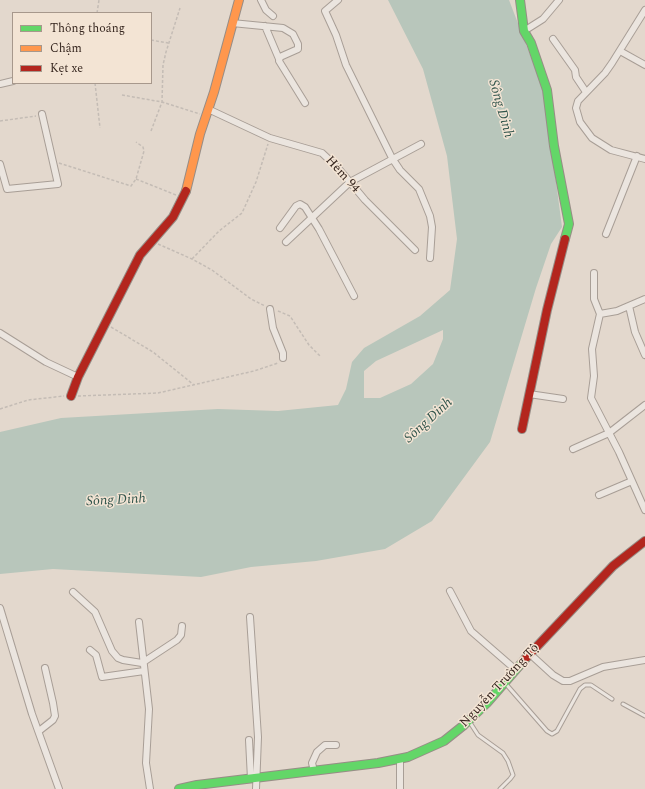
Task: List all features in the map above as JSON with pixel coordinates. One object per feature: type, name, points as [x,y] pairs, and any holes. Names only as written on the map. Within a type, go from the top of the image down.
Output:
[{"type":"street","points":[[71,396],[78,377],[140,255],[173,217],[184,198],[239,0]]},
{"type":"street","points":[[261,0],[266,10],[273,16]]},
{"type":"street","points":[[338,0],[325,11],[336,34],[346,65],[392,158],[419,189],[430,216],[432,228],[430,258]]},
{"type":"street","points":[[520,0],[524,31],[531,43],[547,90],[554,146],[569,224],[522,429]]},
{"type":"street","points":[[524,31],[542,19],[559,0]]},
{"type":"street","points":[[645,10],[643,20],[605,73],[578,101],[576,108],[580,122],[588,134],[611,150],[645,159]]},
{"type":"street","points":[[232,23],[287,29],[293,34],[297,41],[297,50],[279,59]]},
{"type":"street","points":[[265,26],[287,78],[305,103]]},
{"type":"street","points":[[553,39],[575,70],[576,76],[586,92]]},
{"type":"street","points":[[620,51],[645,65]]},
{"type":"street","points":[[0,84],[12,81]]},
{"type":"street","name":"Hẻm 94","points":[[207,113],[270,138],[322,153],[339,169],[365,200],[415,250]]},
{"type":"street","points":[[0,164],[7,189],[58,184],[42,114]]},
{"type":"street","points":[[286,242],[350,182],[392,158],[421,144]]},
{"type":"street","points":[[606,234],[637,156]]},
{"type":"street","points":[[280,228],[298,205],[305,208],[313,218],[354,296]]},
{"type":"street","points":[[594,273],[594,299],[600,314]]},
{"type":"street","points":[[600,314],[613,312],[645,299]]},
{"type":"street","points":[[629,306],[635,332],[645,355]]},
{"type":"street","points":[[270,309],[273,328],[283,353],[283,358]]},
{"type":"street","points":[[600,314],[597,319],[592,349],[594,376],[590,395],[594,407],[609,433],[645,510]]},
{"type":"street","points":[[0,334],[46,362],[78,377]]},
{"type":"street","points":[[529,394],[563,399]]},
{"type":"street","points":[[573,450],[609,433],[645,405]]},
{"type":"street","points":[[599,495],[632,481]]},
{"type":"street","name":"Nguyễn Trường Tộ","points":[[179,789],[254,778],[365,765],[422,752],[444,741],[469,721],[613,566],[645,540]]},
{"type":"street","points":[[450,591],[471,631],[516,670]]},
{"type":"street","points":[[74,592],[95,612],[108,642],[118,658],[131,662],[142,663],[177,640],[181,636],[182,626]]},
{"type":"street","points":[[0,608],[59,789]]},
{"type":"street","points":[[250,617],[258,737],[254,778]]},
{"type":"street","points":[[139,622],[142,663],[149,709],[146,763],[150,789]]},
{"type":"street","points":[[90,650],[96,655],[102,677],[144,671]]},
{"type":"street","points":[[530,654],[553,675],[563,681],[570,681],[602,667],[645,660]]},
{"type":"street","points":[[39,731],[53,720],[54,716],[53,703],[44,668]]},
{"type":"street","points":[[249,740],[256,789]]},
{"type":"street","points":[[314,771],[312,763],[317,752],[325,745],[336,745]]},
{"type":"street","points":[[400,758],[400,789]]},
{"type":"lane","points":[[505,683],[547,731],[552,734],[557,731],[580,689],[585,685],[591,685],[612,698]]},
{"type":"lane","points":[[623,704],[645,716]]},
{"type":"lane","points":[[469,721],[478,735],[503,753],[508,762],[513,775],[500,789]]},
{"type":"path","points":[[96,12],[99,0]]},
{"type":"path","points":[[152,131],[162,102],[163,65],[168,43],[180,8]]},
{"type":"path","points":[[152,40],[168,43]]},
{"type":"path","points":[[95,84],[100,128]]},
{"type":"path","points":[[122,95],[162,102],[207,113]]},
{"type":"path","points":[[0,121],[42,114]]},
{"type":"path","points":[[192,259],[219,231],[242,213],[256,182],[270,138]]},
{"type":"path","points":[[53,161],[131,186],[136,179],[144,151],[143,147],[136,142]]},
{"type":"path","points":[[136,179],[184,198]]},
{"type":"path","points":[[150,242],[192,259],[212,270],[251,299],[270,309],[290,316],[309,345],[320,356]]},
{"type":"path","points":[[106,324],[153,352],[194,385]]},
{"type":"path","points":[[0,409],[32,399],[158,393],[269,367],[277,364],[283,358]]},
{"type":"water","name":"Sông Dinh","points":[[388,0],[509,0],[544,91],[562,227],[551,244],[536,288],[490,442],[432,521],[385,549],[316,561],[251,567],[201,577],[53,569],[0,574],[0,432],[61,418],[218,409],[278,411],[338,405],[346,389],[352,362],[364,348],[420,316],[450,290],[457,239],[447,156],[423,69]],"holes":[[[443,330],[443,339],[433,364],[411,384],[380,398],[364,398],[364,371],[376,361]]]},
{"type":"traffic: fast","points":[[520,0],[524,31],[531,43],[547,90],[554,146],[569,224],[565,239]]},
{"type":"traffic: fast","points":[[179,789],[197,785],[378,763],[408,757],[444,741],[464,725],[487,703],[526,658]]},
{"type":"traffic: slow","points":[[186,191],[200,134],[214,92],[239,0]]},
{"type":"traffic: jam","points":[[71,396],[78,377],[140,255],[173,217],[186,191]]},
{"type":"traffic: jam","points":[[522,429],[547,310],[565,239]]},
{"type":"traffic: jam","points":[[526,658],[613,566],[645,541]]}]
